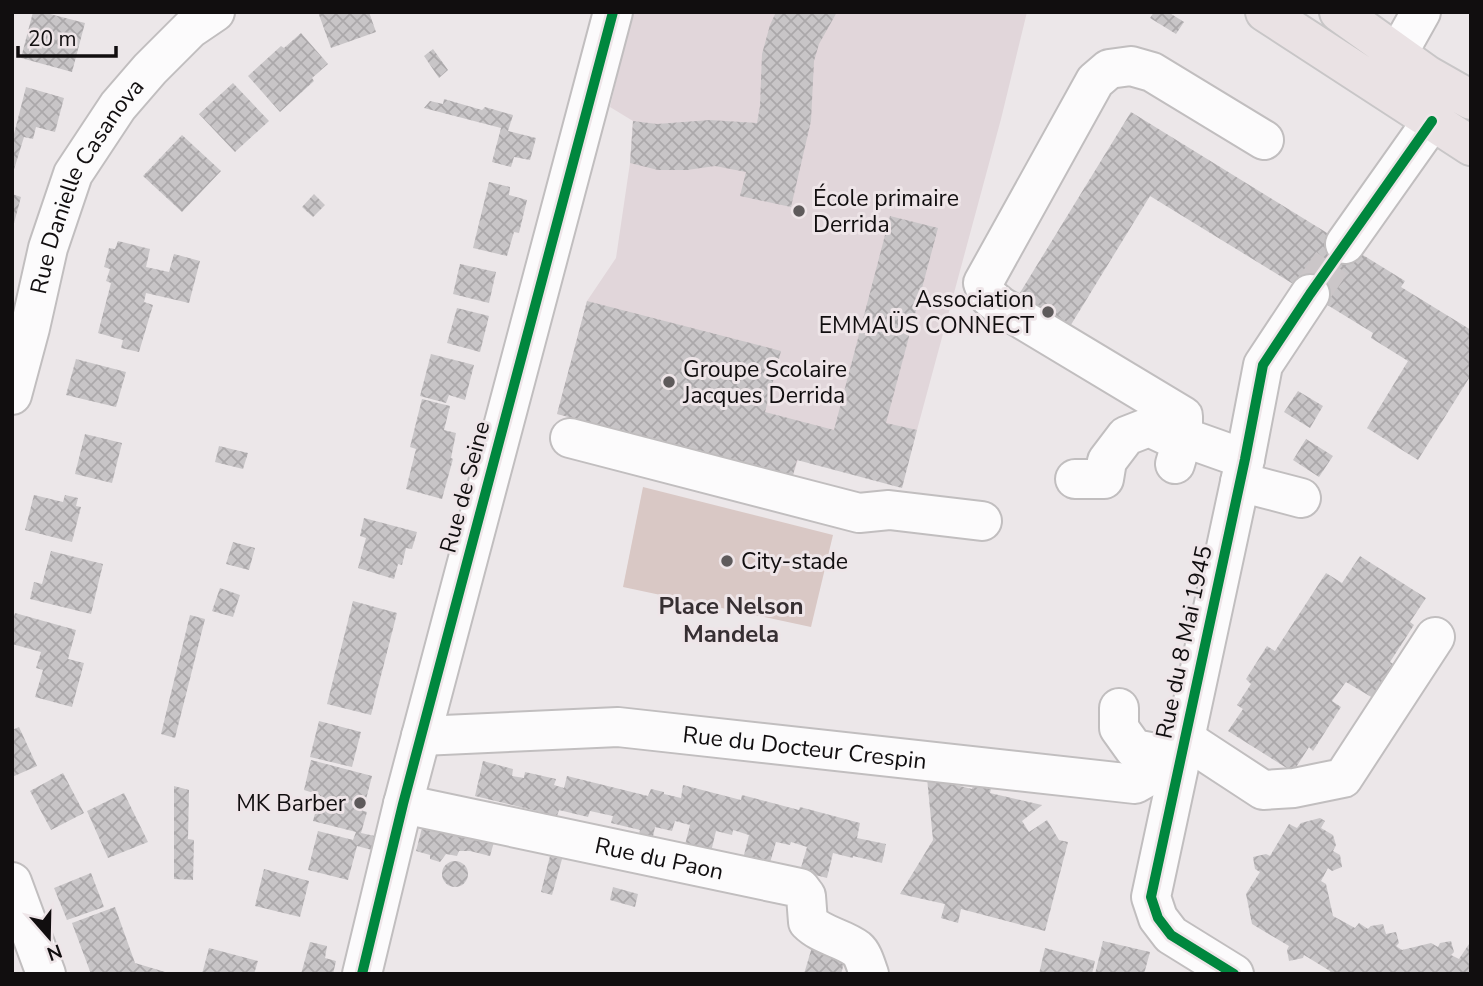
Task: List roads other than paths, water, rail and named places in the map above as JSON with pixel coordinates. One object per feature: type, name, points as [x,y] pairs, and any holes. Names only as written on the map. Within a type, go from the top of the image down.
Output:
[{"type":"main road","points":[[1265,12],[1471,146]]},
{"type":"main road","points":[[1339,12],[1427,75],[1471,100]]},
{"type":"street","name":"Rue Danielle Casanova","points":[[12,395],[48,248],[73,174],[118,106],[150,69],[190,29],[215,12]]},
{"type":"street","name":"Rue de Seine","points":[[362,974],[403,804],[613,12]]},
{"type":"street","points":[[1398,53],[1421,12]]},
{"type":"street","points":[[1180,448],[1182,416],[1000,306],[988,296],[984,283],[1095,81],[1109,69],[1131,66],[1152,72],[1264,140]]},
{"type":"street","points":[[1345,244],[1432,121]]},
{"type":"street","name":"Rue du 8 Mai 1945","points":[[1234,974],[1171,935],[1158,918],[1151,897],[1243,471],[1253,359],[1310,294]]},
{"type":"street","points":[[1075,479],[1104,479],[1107,461],[1126,436],[1149,428],[1180,448],[1243,471],[1301,498]]},
{"type":"street","points":[[570,438],[859,513],[889,510],[982,521]]},
{"type":"street","points":[[1119,708],[1119,728],[1134,749],[1183,748],[1263,790],[1294,788],[1343,778],[1435,637]]},
{"type":"street","name":"Rue du Docteur Crespin","points":[[421,736],[618,727],[1135,784],[1183,748]]},
{"type":"street","name":"Rue du Paon","points":[[403,804],[800,888],[806,896],[808,922],[817,930],[859,950],[869,974]]},
{"type":"street","points":[[12,882],[46,974]]},
{"type":"tunnel","points":[[1310,294],[1345,244]]},
{"type":"place","name":"École primaire Derrida","points":[[799,211]]},
{"type":"place","name":"Association EMMAÜS CONNECT","points":[[1048,312]]},
{"type":"place","name":"Groupe Scolaire Jacques Derrida","points":[[669,382]]},
{"type":"place","name":"City-stade","points":[[727,561]]},
{"type":"place","name":"MK Barber","points":[[360,803]]},
{"type":"district","name":"Place Nelson Mandela","points":[[731,620]]}]
